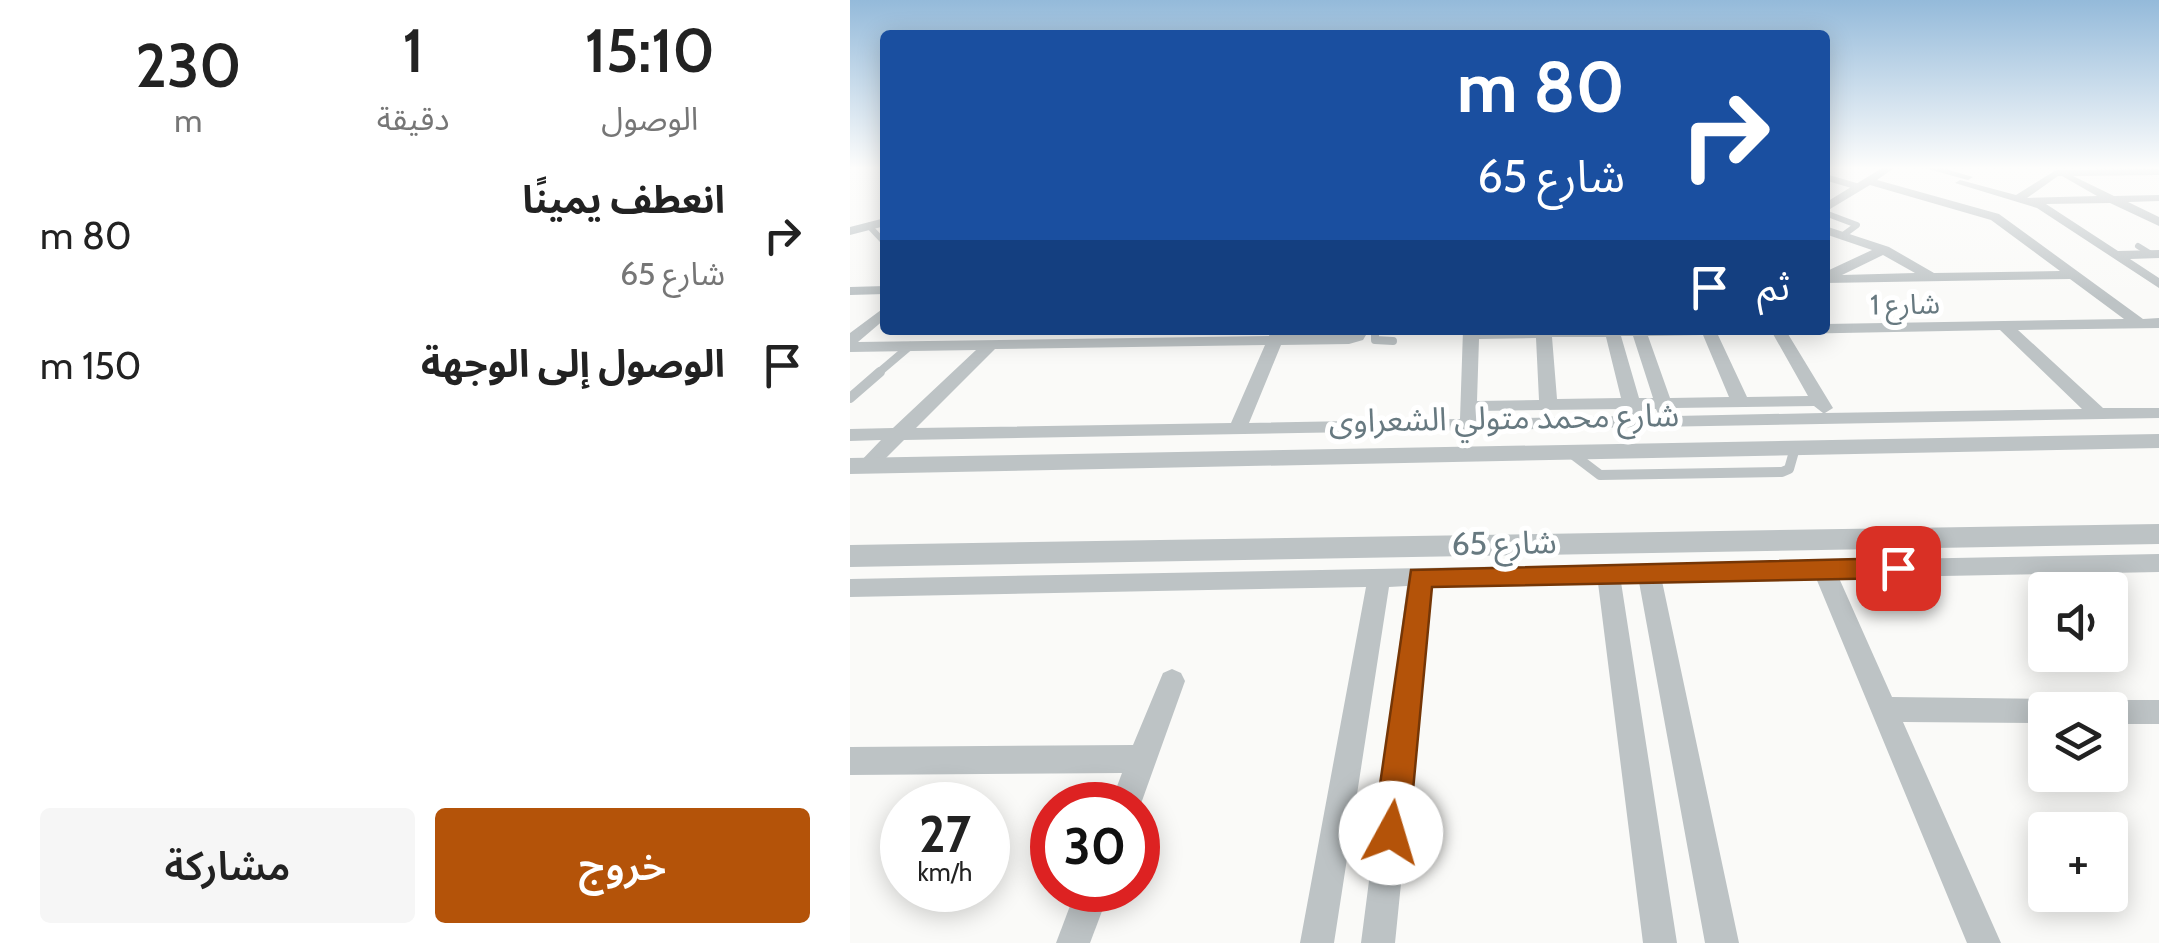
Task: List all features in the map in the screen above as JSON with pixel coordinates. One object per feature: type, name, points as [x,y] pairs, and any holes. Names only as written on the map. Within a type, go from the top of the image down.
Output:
[{"type":"street","points":[[1982,212],[2140,324]]},
{"type":"street","points":[[1985,213],[2017,212]]},
{"type":"street","points":[[2051,212],[2159,284]]},
{"type":"street","points":[[850,230],[880,223]]},
{"type":"street","points":[[1830,232],[1884,250],[1930,277]]},
{"type":"street","points":[[1830,276],[1884,250]]},
{"type":"street","points":[[2115,255],[2155,254]]},
{"type":"street","points":[[1830,278],[2074,274]]},
{"type":"street","points":[[850,290],[880,290]]},
{"type":"street","points":[[850,344],[880,315]]},
{"type":"street","name":"شارع 1","points":[[1830,330],[2159,323]]},
{"type":"street","points":[[2006,327],[2098,414]]},
{"type":"street","points":[[916,346],[932,335]]},
{"type":"street","points":[[1238,428],[1277,335]]},
{"type":"street","points":[[850,344],[916,346],[1159,336],[1352,339],[1356,335]]},
{"type":"street","points":[[1468,415],[1471,335]]},
{"type":"street","points":[[1544,335],[1548,405]]},
{"type":"street","points":[[1603,335],[1634,412]]},
{"type":"street","points":[[1640,335],[1666,412]]},
{"type":"street","points":[[1703,335],[1740,402]]},
{"type":"street","points":[[1781,335],[1825,410]]},
{"type":"street","points":[[858,466],[898,435],[991,344]]},
{"type":"street","points":[[1666,412],[1740,402],[1825,410]]},
{"type":"street","points":[[1468,415],[1548,405],[1634,412]]},
{"type":"street","points":[[850,436],[1238,428],[1468,415],[1634,412],[2159,413]]},
{"type":"street","name":"شارع محمد متولي الشعراوى","points":[[858,466],[2159,441]]},
{"type":"street","points":[[850,556],[2159,534]]},
{"type":"street","name":"شارع 65","points":[[850,588],[2159,563]]},
{"type":"street","points":[[1824,570],[1984,943]]},
{"type":"street","points":[[1649,573],[1722,943]]},
{"type":"street","points":[[1608,574],[1660,943]]},
{"type":"street","points":[[1378,943],[1420,577]]},
{"type":"street","points":[[1317,943],[1379,578]]},
{"type":"street","points":[[1134,782],[1172,680]]},
{"type":"street","points":[[1884,709],[2028,711]]},
{"type":"street","points":[[2128,712],[2159,712]]},
{"type":"street","points":[[850,761],[1143,759]]},
{"type":"street","points":[[1073,943],[1085,912]]},
{"type":"lane","points":[[1830,213],[1857,225],[1842,236]]},
{"type":"lane","points":[[869,226],[880,238]]},
{"type":"lane","points":[[2138,246],[2155,254]]},
{"type":"lane","points":[[1374,335],[1374,340],[1393,341]]},
{"type":"lane","points":[[850,398],[916,346]]},
{"type":"route","points":[[1391,833],[1420,577],[1898,568]]}]
